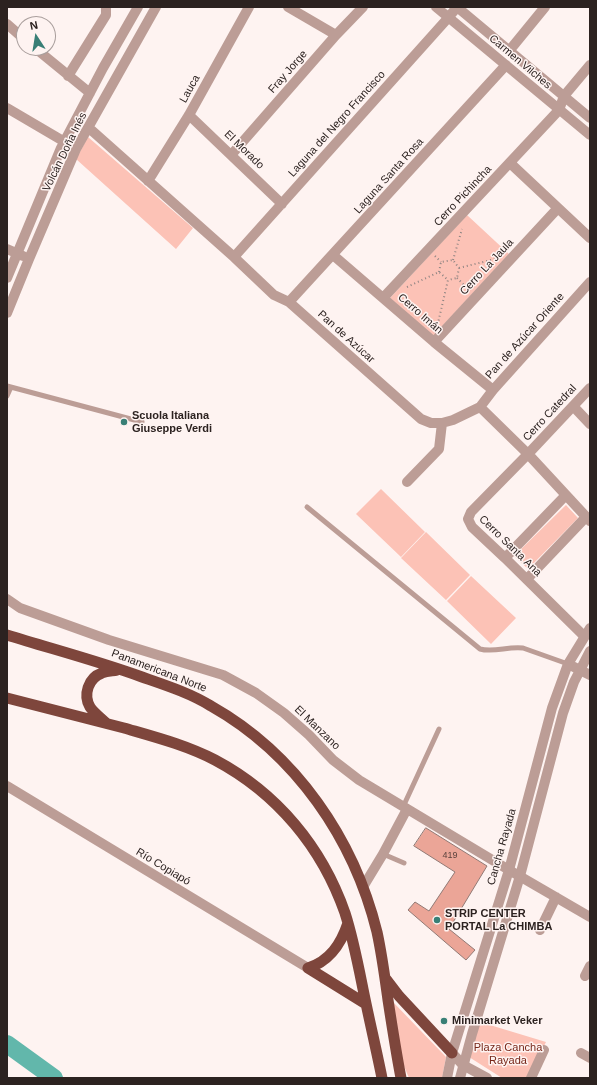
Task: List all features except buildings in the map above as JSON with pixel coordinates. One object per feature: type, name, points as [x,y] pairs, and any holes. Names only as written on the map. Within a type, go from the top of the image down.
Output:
[{"type":"highway","name":"Panamericana Norte","points":[[7,635],[124,670],[187,694],[211,705],[242,726],[275,753],[295,773],[326,814],[347,850],[363,887],[377,934],[385,976],[393,1039],[401,1078]]},
{"type":"highway","points":[[106,723],[90,706],[87,697],[88,687],[93,678],[101,673],[124,670]]},
{"type":"highway","points":[[7,698],[157,737],[187,748],[215,760],[259,789],[274,802],[290,819],[313,848],[333,886],[348,923],[382,1078]]},
{"type":"highway","points":[[308,968],[320,964],[331,955],[343,937],[348,923]]},
{"type":"highway","points":[[308,968],[366,1004]]},
{"type":"highway","points":[[385,976],[399,996],[452,1053]]},
{"type":"street","points":[[68,76],[106,15],[106,7]]},
{"type":"street","name":"Volcán Doña Inés","points":[[7,278],[64,142],[138,7]]},
{"type":"street","name":"Volcán Doña Inés","points":[[7,313],[76,149],[156,7]]},
{"type":"street","name":"Lauca","points":[[148,181],[189,115],[250,7]]},
{"type":"street","points":[[288,7],[336,35]]},
{"type":"street","name":"Fray Jorge","points":[[232,154],[336,35],[363,7]]},
{"type":"street","name":"Carmen Vilches","points":[[436,7],[590,136]]},
{"type":"street","name":"Carmen Vilches","points":[[457,7],[590,118]]},
{"type":"street","name":"Laguna del Negro Francisco","points":[[234,256],[457,7]]},
{"type":"street","points":[[510,50],[545,7]]},
{"type":"street","points":[[7,24],[16,32]]},
{"type":"street","points":[[44,56],[90,93]]},
{"type":"street","name":"Laguna Santa Rosa","points":[[289,302],[506,65]]},
{"type":"street","points":[[559,110],[564,96],[590,65]]},
{"type":"street","points":[[7,108],[76,149]]},
{"type":"street","name":"Cerro Pichincha","points":[[384,298],[559,110]]},
{"type":"street","name":"El Morado","points":[[189,115],[232,154],[282,204]]},
{"type":"street","name":"Pan de Azúcar","points":[[89,128],[234,256],[274,295],[289,302],[421,420],[431,423],[442,423],[453,420],[480,407]]},
{"type":"street","points":[[510,163],[590,238]]},
{"type":"street","name":"Cerro La Jaula","points":[[434,342],[558,208]]},
{"type":"street","points":[[7,249],[29,259]]},
{"type":"street","name":"Cerro Imán","points":[[333,254],[434,342],[493,390]]},
{"type":"street","name":"Pan de Azúcar Oriente","points":[[480,407],[493,390],[590,282]]},
{"type":"street","name":"Cerro Catedral","points":[[528,454],[590,388]]},
{"type":"street","points":[[573,406],[590,424]]},
{"type":"street","points":[[480,407],[528,454],[588,519],[527,579]]},
{"type":"street","points":[[408,482],[439,449],[442,423]]},
{"type":"street","name":"Cerro Santa Ana","points":[[528,454],[468,515],[468,519],[472,527],[584,636]]},
{"type":"street","points":[[505,558],[566,495]]},
{"type":"street","name":"El Manzano","points":[[7,599],[27,611],[109,640],[223,675],[284,713],[345,770],[405,808],[590,917]]},
{"type":"street","name":"Cancha Rayada","points":[[447,1078],[452,1053],[509,870],[552,708],[568,664],[590,628]]},
{"type":"street","points":[[460,1078],[520,876],[563,713],[569,695],[590,651]]},
{"type":"street","points":[[568,664],[590,674]]},
{"type":"street","name":"Río Copiapó","points":[[7,786],[308,968]]},
{"type":"street","points":[[363,887],[383,854],[405,808]]},
{"type":"street","points":[[540,930],[556,897]]},
{"type":"street","points":[[531,1078],[544,1050]]},
{"type":"street","points":[[452,1053],[463,1065],[487,1078]]},
{"type":"lane","points":[[7,396],[9,386],[142,422]]},
{"type":"lane","points":[[307,507],[480,649],[487,651],[517,647],[523,648],[568,664]]},
{"type":"lane","points":[[405,808],[439,729]]},
{"type":"lane","points":[[383,854],[404,863]]},
{"type":"path","points":[[453,260],[467,209]]},
{"type":"path","points":[[459,268],[515,254]]},
{"type":"path","points":[[453,260],[459,268],[457,278]]},
{"type":"path","points":[[440,272],[441,262],[453,260]]},
{"type":"path","points":[[440,272],[448,280]]},
{"type":"path","points":[[404,289],[440,272]]},
{"type":"path","points":[[457,278],[476,296]]},
{"type":"path","points":[[448,280],[457,278]]},
{"type":"path","points":[[434,342],[448,280]]},
{"type":"green space","points":[[88,137],[193,228],[176,249],[76,159]]},
{"type":"green space","points":[[467,215],[509,254],[433,336],[390,298]]},
{"type":"green space","points":[[381,489],[425,532],[401,557],[356,514]]},
{"type":"green space","points":[[566,505],[578,518],[528,569],[514,556]]},
{"type":"green space","points":[[426,532],[470,575],[446,600],[401,558]]},
{"type":"green space","points":[[471,576],[516,618],[491,644],[447,601]]},
{"type":"green space","name":"Plaza Cancha Rayada","points":[[393,1002],[446,1057],[442,1078],[409,1078],[401,1059]]},
{"type":"green space","name":"Plaza Cancha Rayada","points":[[480,1022],[546,1042],[528,1078],[502,1078],[469,1057]]},
{"type":"waterway","name":"Río Copiapó","points":[[7,1044],[54,1078]]},
{"type":"place","name":"Scuola Italiana Giuseppe Verdi","points":[[124,422]]},
{"type":"place","name":"STRIP CENTER PORTAL La CHIMBA","points":[[437,920]]},
{"type":"place","name":"Minimarket Veker","points":[[444,1021]]}]
